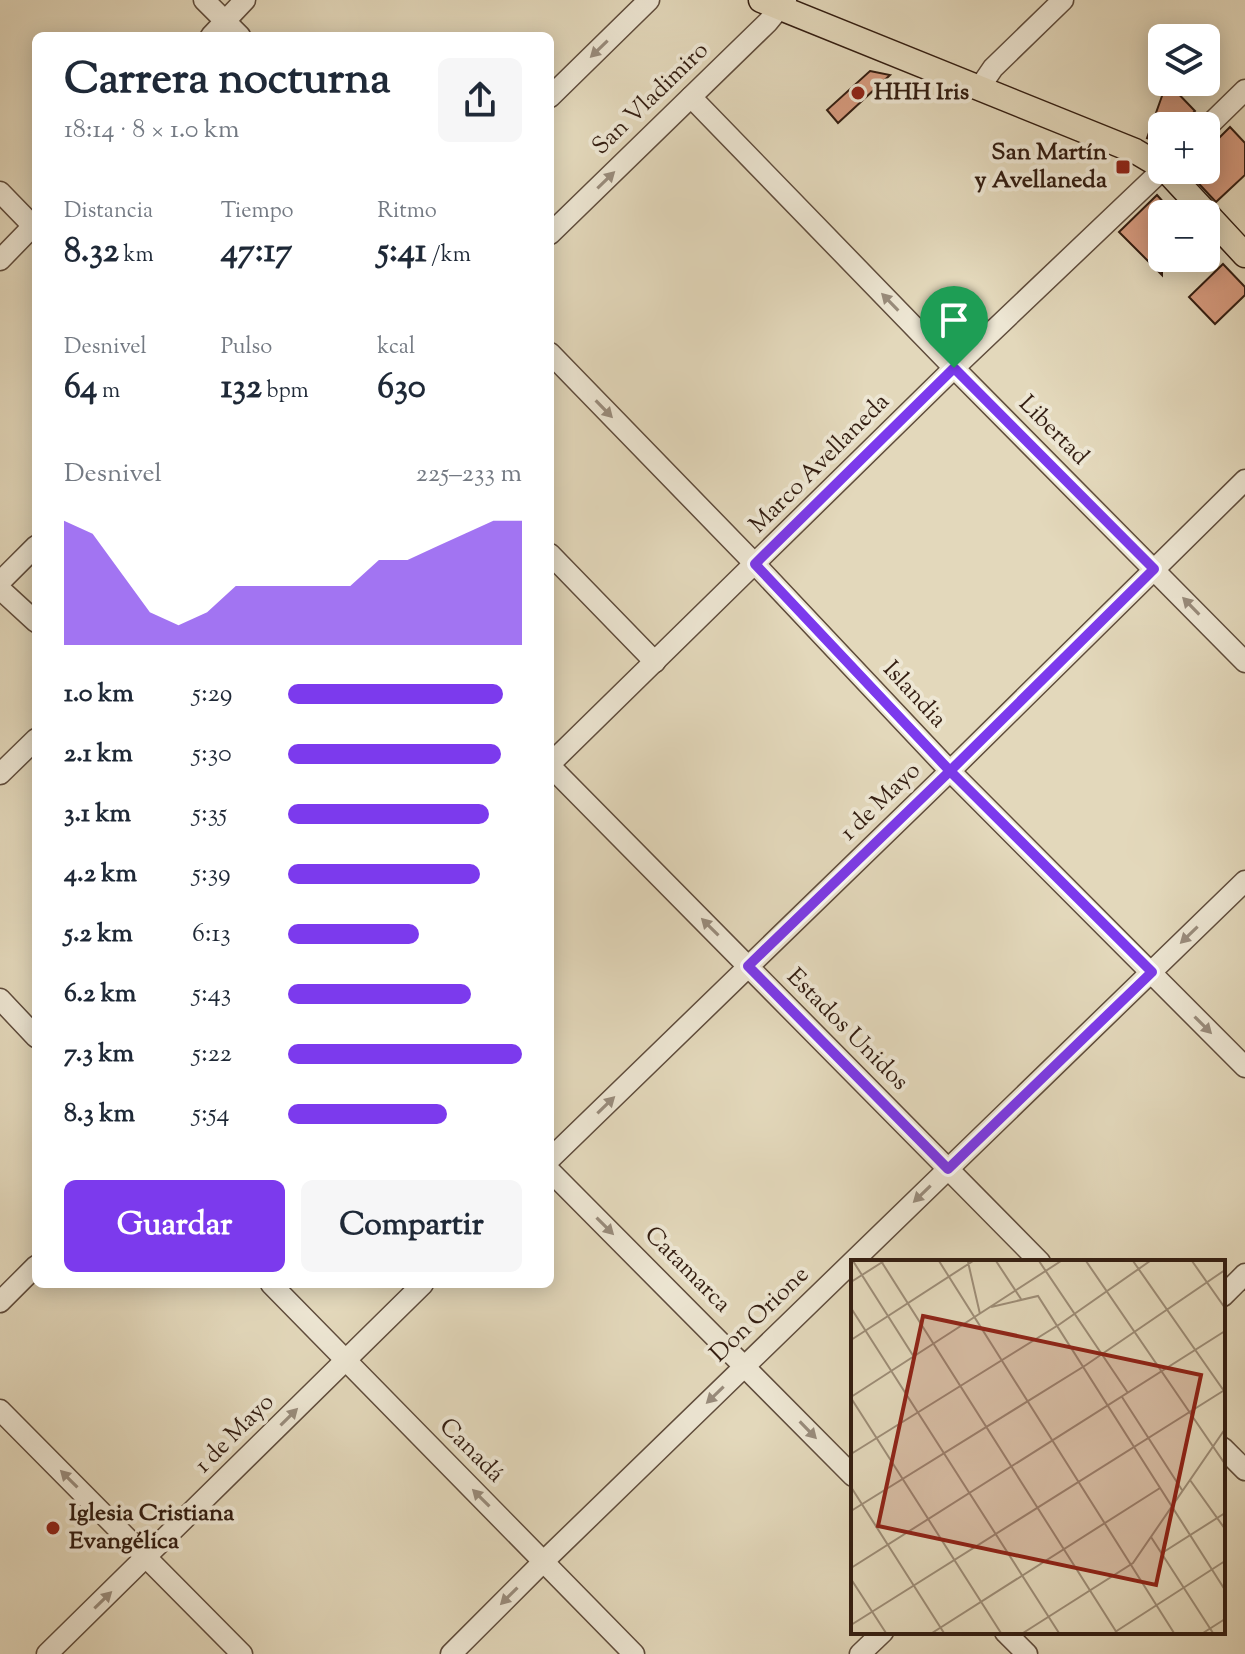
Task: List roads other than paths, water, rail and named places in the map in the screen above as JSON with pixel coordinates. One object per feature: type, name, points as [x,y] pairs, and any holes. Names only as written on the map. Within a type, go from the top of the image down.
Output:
[{"type":"main road","points":[[776,3],[1135,151],[1148,159]]},
{"type":"main road","points":[[1177,184],[1245,255]]},
{"type":"street","points":[[204,0],[225,31],[245,0]]},
{"type":"street","points":[[554,93],[649,0]]},
{"type":"street","points":[[980,87],[993,68],[1058,2]]},
{"type":"street","name":"San Vladimiro","points":[[554,230],[691,97],[776,3]]},
{"type":"street","points":[[1220,114],[1245,90]]},
{"type":"street","name":"Libertad","points":[[691,97],[1245,662]]},
{"type":"street","name":"Marco Avellaneda","points":[[554,761],[954,368],[1148,183]]},
{"type":"street","points":[[0,192],[32,223]]},
{"type":"street","points":[[0,260],[32,229]]},
{"type":"street","name":"Islandia","points":[[554,357],[950,771],[1245,1067]]},
{"type":"street","name":"1 de Mayo","points":[[554,1155],[1245,480]]},
{"type":"street","points":[[0,582],[32,550]]},
{"type":"street","points":[[554,558],[655,662]]},
{"type":"street","points":[[0,589],[32,618]]},
{"type":"street","points":[[0,774],[32,743]]},
{"type":"street","name":"Estados Unidos","points":[[554,769],[1038,1260]]},
{"type":"street","name":"Don Orione","points":[[854,1260],[1245,881]]},
{"type":"street","points":[[0,999],[32,1033]]},
{"type":"street","name":"Catamarca","points":[[554,1175],[851,1474]]},
{"type":"street","name":"Don Orione","points":[[451,1654],[851,1263]]},
{"type":"street","points":[[0,1302],[32,1270]]},
{"type":"street","points":[[1225,1294],[1245,1274]]},
{"type":"street","name":"Canadá","points":[[275,1288],[634,1654]]},
{"type":"street","name":"1 de Mayo","points":[[47,1654],[419,1288]]},
{"type":"street","points":[[0,1410],[242,1654]]},
{"type":"street","points":[[1225,1450],[1245,1470]]},
{"type":"street","points":[[860,1654],[881,1634]]},
{"type":"street","points":[[1007,1634],[1027,1654]]},
{"type":"place","name":"HHH Iris","points":[[858,93]]},
{"type":"place","name":"San Martín y Avellaneda","points":[[1123,167]]},
{"type":"place","name":"Iglesia Cristiana Evangélica","points":[[53,1528]]}]
